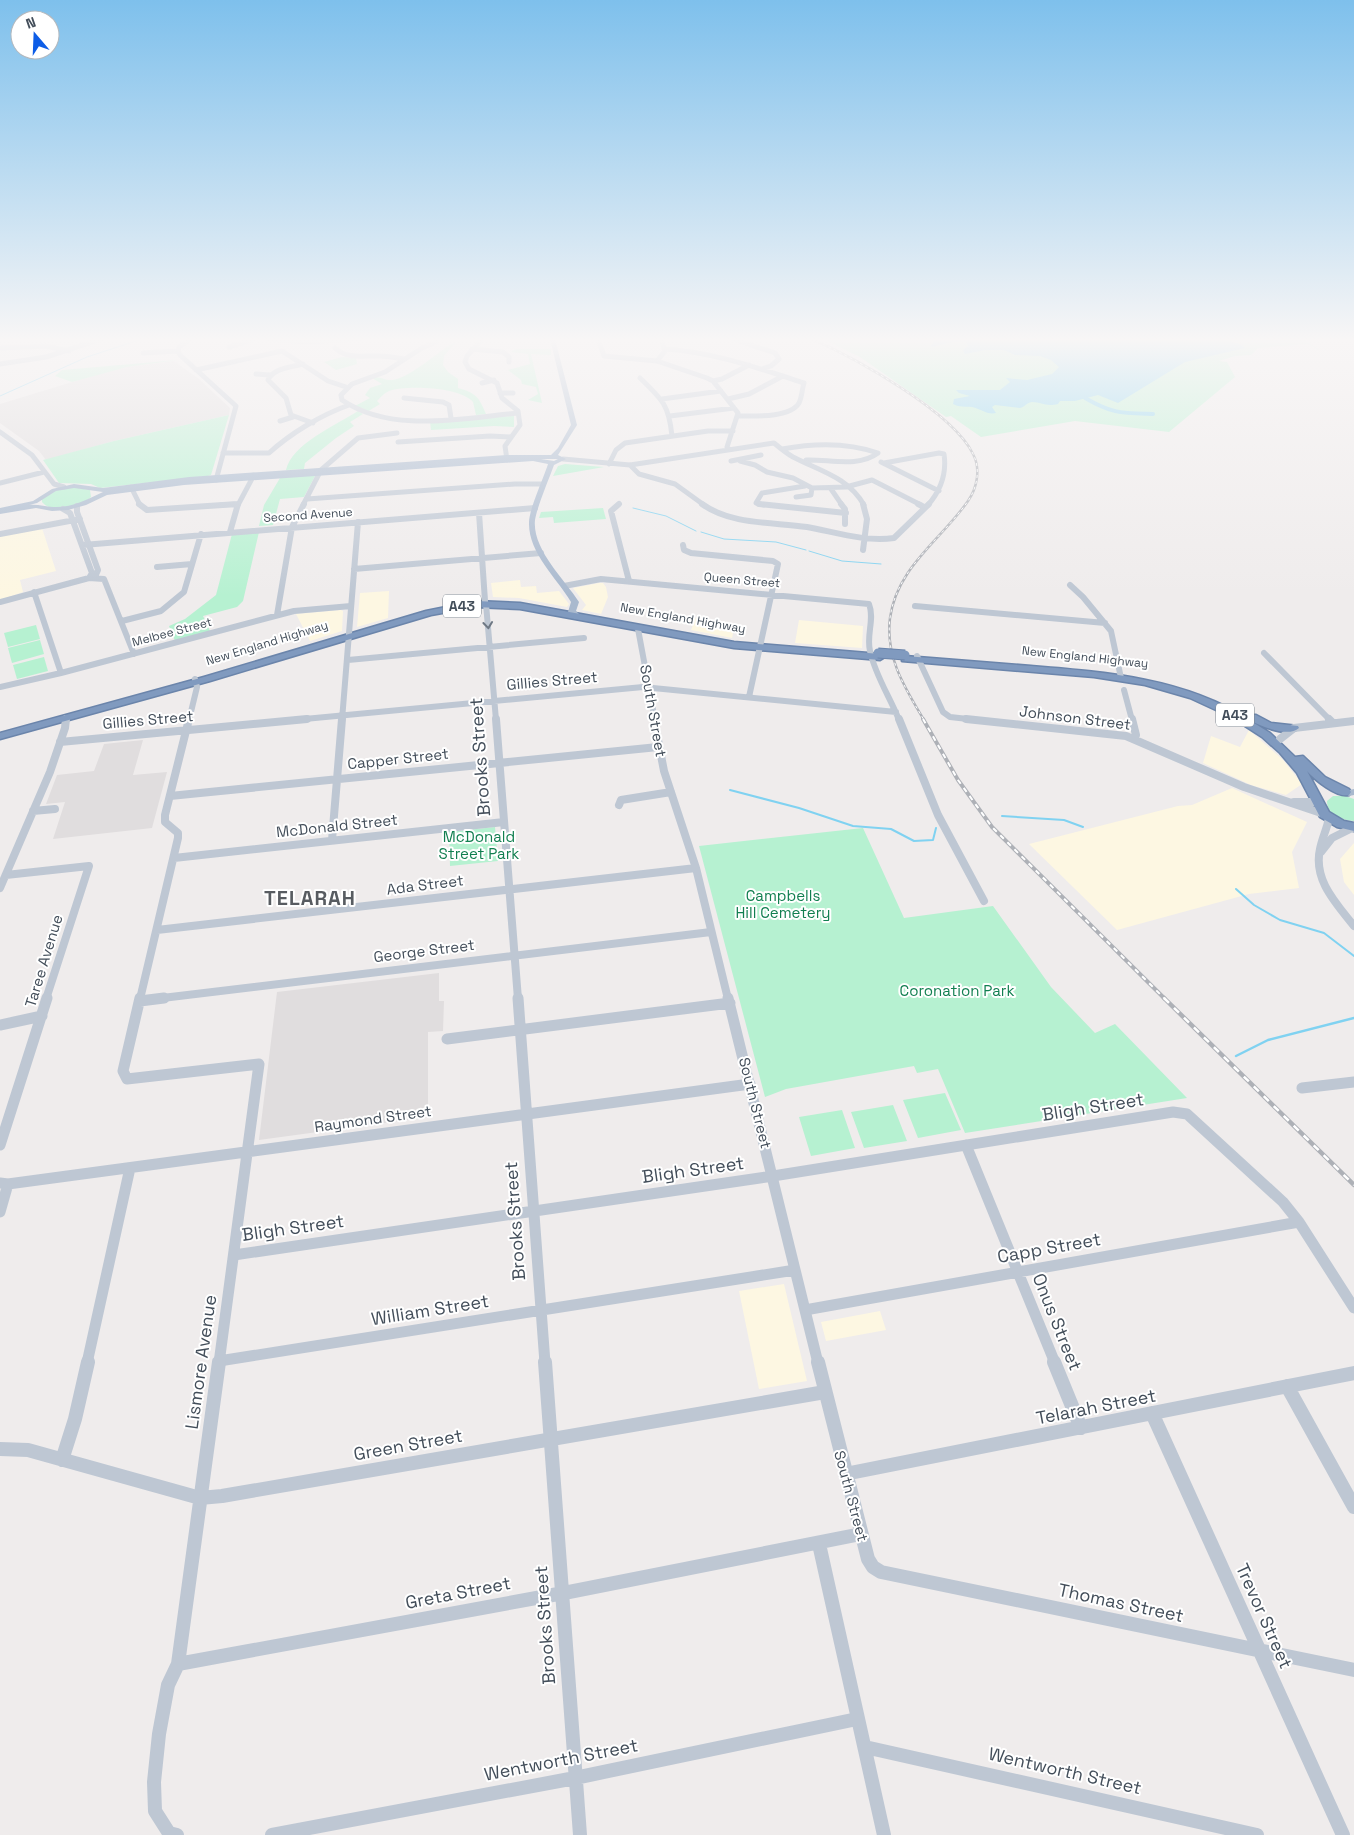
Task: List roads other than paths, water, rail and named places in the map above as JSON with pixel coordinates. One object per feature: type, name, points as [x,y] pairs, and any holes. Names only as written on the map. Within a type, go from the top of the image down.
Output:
[{"type":"highway","name":"New England Highway","points":[[0,736],[349,635],[438,607],[486,602],[520,606],[760,646]]},
{"type":"highway","name":"New England Highway","points":[[575,614],[638,629],[734,645],[905,657],[1151,678],[1187,688],[1216,699],[1243,713],[1280,739],[1321,778],[1351,793]]},
{"type":"highway","name":"New England Highway","points":[[1121,676],[1184,692],[1214,704],[1247,722],[1292,759],[1308,781],[1318,800]]},
{"type":"highway","name":"New England Highway","points":[[0,732],[195,680]]},
{"type":"highway","points":[[1243,713],[1270,726],[1294,728]]},
{"type":"highway","name":"A43","points":[[1326,816],[1318,800],[1327,792],[1351,793]]},
{"type":"highway","points":[[1326,816],[1351,830]]},
{"type":"main road","points":[[574,425],[543,484],[535,508],[532,527],[541,553],[576,602],[575,614]]},
{"type":"main road","points":[[0,511],[41,502],[54,487],[83,486],[94,490],[103,490],[216,478],[507,458],[556,460]]},
{"type":"main road","points":[[41,502],[52,509],[63,509],[77,506],[105,494],[132,488]]},
{"type":"main road","points":[[93,498],[96,494],[94,490]]},
{"type":"street","points":[[216,478],[231,425]]},
{"type":"street","points":[[223,453],[269,453],[281,441],[310,425]]},
{"type":"street","points":[[397,425],[396,444],[490,436],[511,437]]},
{"type":"street","points":[[507,458],[505,447],[520,427],[520,425]]},
{"type":"street","points":[[671,425],[672,436]]},
{"type":"street","points":[[729,449],[727,447],[735,425]]},
{"type":"street","points":[[609,464],[620,446],[631,442],[718,430],[733,431]]},
{"type":"street","points":[[0,432],[32,455],[54,487]]},
{"type":"street","points":[[277,616],[292,527],[320,471],[358,438],[397,433]]},
{"type":"street","points":[[556,460],[630,465],[729,449],[774,444],[829,472],[849,486],[860,500],[866,512],[863,550]]},
{"type":"street","points":[[782,449],[812,445],[841,446],[878,453],[873,458],[858,462],[831,459],[803,460]]},
{"type":"street","points":[[630,465],[639,474],[675,484],[702,504],[727,515],[865,538],[894,538],[939,491],[946,473],[944,457],[942,453],[884,463]]},
{"type":"street","points":[[731,461],[761,455]]},
{"type":"street","points":[[873,458],[939,491]]},
{"type":"street","points":[[740,460],[755,465],[767,472],[793,478],[812,488],[832,489],[872,480],[924,507]]},
{"type":"street","points":[[0,483],[44,472]]},
{"type":"street","points":[[230,532],[238,504],[253,476]]},
{"type":"street","points":[[307,499],[515,484],[543,484]]},
{"type":"street","points":[[805,486],[762,493],[756,502],[762,505],[846,513]]},
{"type":"street","points":[[132,488],[140,506],[150,510],[238,504]]},
{"type":"street","points":[[796,498],[811,495],[812,488]]},
{"type":"street","points":[[832,489],[843,504],[846,513],[845,524]]},
{"type":"street","points":[[619,504],[612,511],[629,580]]},
{"type":"street","points":[[76,520],[77,506]]},
{"type":"street","name":"Second Avenue","points":[[86,545],[201,534],[535,508]]},
{"type":"street","points":[[0,603],[34,593],[81,583],[92,577],[98,570],[76,520],[68,510],[63,509]]},
{"type":"street","name":"Brooks Street","points":[[479,513],[510,889],[580,1835]]},
{"type":"street","points":[[0,534],[76,520]]},
{"type":"street","points":[[332,840],[358,522]]},
{"type":"street","points":[[122,621],[161,611],[181,596],[186,590],[201,534]]},
{"type":"street","points":[[683,545],[684,550],[691,553],[775,561],[778,566],[750,697]]},
{"type":"street","points":[[354,569],[541,553]]},
{"type":"street","points":[[157,567],[192,564]]},
{"type":"street","points":[[92,577],[105,580],[133,652]]},
{"type":"street","name":"Queen Street","points":[[564,586],[601,578],[867,603],[872,611],[869,647],[875,655]]},
{"type":"street","points":[[1070,584],[1111,631],[1121,676]]},
{"type":"street","points":[[34,593],[60,671]]},
{"type":"street","name":"Melbee Street","points":[[0,687],[300,610],[351,606]]},
{"type":"street","points":[[915,606],[1105,623]]},
{"type":"street","name":"South Street","points":[[638,629],[658,747],[696,868],[861,1534],[868,1559],[873,1568],[881,1572]]},
{"type":"street","points":[[348,660],[584,638]]},
{"type":"street","points":[[1264,653],[1333,724]]},
{"type":"street","points":[[875,655],[876,671],[896,712],[938,815],[984,901]]},
{"type":"street","name":"Johnson Street","points":[[917,658],[943,712],[950,717],[1121,735],[1132,738],[1244,787],[1326,816]]},
{"type":"street","points":[[140,1001],[174,858],[178,833],[166,822],[165,814],[197,687],[195,680]]},
{"type":"street","name":"Gillies Street","points":[[60,742],[648,687],[896,712]]},
{"type":"street","points":[[1124,690],[1136,735],[1132,738]]},
{"type":"street","points":[[0,888],[60,742],[67,722],[66,718]]},
{"type":"street","points":[[1280,739],[1294,728],[1354,721]]},
{"type":"street","name":"Capper Street","points":[[170,796],[658,747]]},
{"type":"street","points":[[619,805],[621,800],[629,797],[671,792]]},
{"type":"street","name":"Johnson Street","points":[[1286,802],[1318,800]]},
{"type":"street","points":[[33,811],[55,809]]},
{"type":"street","points":[[1326,816],[1319,855],[1320,876],[1330,894],[1354,926]]},
{"type":"street","name":"McDonald Street","points":[[174,858],[504,822]]},
{"type":"street","points":[[1319,855],[1332,838],[1351,830]]},
{"type":"street","name":"Taree Avenue","points":[[0,1145],[90,866],[6,875]]},
{"type":"street","name":"Ada Street","points":[[157,930],[696,868]]},
{"type":"street","name":"George Street","points":[[140,1001],[712,932]]},
{"type":"street","name":"Lismore Avenue","points":[[140,1001],[123,1071],[126,1078],[136,1079],[259,1064],[178,1664]]},
{"type":"street","points":[[447,1040],[730,1003]]},
{"type":"street","points":[[0,1025],[42,1016]]},
{"type":"street","points":[[1302,1088],[1354,1082]]},
{"type":"street","name":"Raymond Street","points":[[4,1184],[750,1084]]},
{"type":"street","name":"Bligh Street","points":[[234,1254],[773,1176],[1173,1112],[1187,1114]]},
{"type":"street","points":[[1187,1114],[1283,1202],[1299,1222],[1354,1308]]},
{"type":"street","name":"Onus Street","points":[[966,1146],[1082,1428]]},
{"type":"street","points":[[62,1460],[75,1419],[130,1168]]},
{"type":"street","points":[[0,1212],[4,1184]]},
{"type":"street","name":"Capp Street","points":[[805,1310],[1299,1222]]},
{"type":"street","name":"William Street","points":[[219,1361],[795,1270]]},
{"type":"street","name":"Telarah Street","points":[[846,1474],[1354,1373]]},
{"type":"street","points":[[1287,1386],[1354,1508]]},
{"type":"street","name":"Green Street","points":[[0,1449],[28,1450],[200,1498],[825,1392]]},
{"type":"street","name":"Trevor Street","points":[[1152,1413],[1343,1835]]},
{"type":"street","name":"Greta Street","points":[[178,1664],[562,1593],[819,1544],[861,1534]]},
{"type":"street","points":[[819,1544],[884,1835]]},
{"type":"street","name":"Thomas Street","points":[[881,1572],[1354,1670]]},
{"type":"street","points":[[177,1835],[169,1833],[155,1811],[154,1782],[159,1734],[168,1684],[178,1664]]},
{"type":"street","name":"Wentworth Street","points":[[272,1835],[576,1778],[857,1718]]},
{"type":"street","name":"Wentworth Street","points":[[865,1747],[1257,1835]]},
{"type":"waterway","points":[[633,508],[666,516],[696,531]]},
{"type":"waterway","points":[[701,532],[724,539],[776,542],[806,550]]},
{"type":"waterway","points":[[809,551],[842,561],[881,564]]},
{"type":"waterway","points":[[730,790],[799,808],[853,826],[891,829],[914,841],[933,840],[936,828]]},
{"type":"waterway","points":[[1002,816],[1064,820],[1083,827]]},
{"type":"waterway","points":[[1236,889],[1254,905],[1280,920],[1324,933],[1354,956]]},
{"type":"waterway","points":[[1236,1056],[1268,1040],[1354,1018]]},
{"type":"railway","points":[[924,720],[898,672],[891,646],[890,618],[894,600],[901,584],[922,555],[968,501],[976,484],[977,466],[973,454],[962,438],[949,425]]},
{"type":"railway","points":[[923,719],[958,780],[992,827],[1165,999]]},
{"type":"railway","points":[[1164,998],[1354,1185]]},
{"type":"district","name":"TELARAH","points":[[310,898]]},
{"type":"park label","name":"McDonald Street Park","points":[[479,846]]},
{"type":"park label","name":"Campbells Hill Cemetery","points":[[783,904]]},
{"type":"park label","name":"Coronation Park","points":[[957,991]]}]
